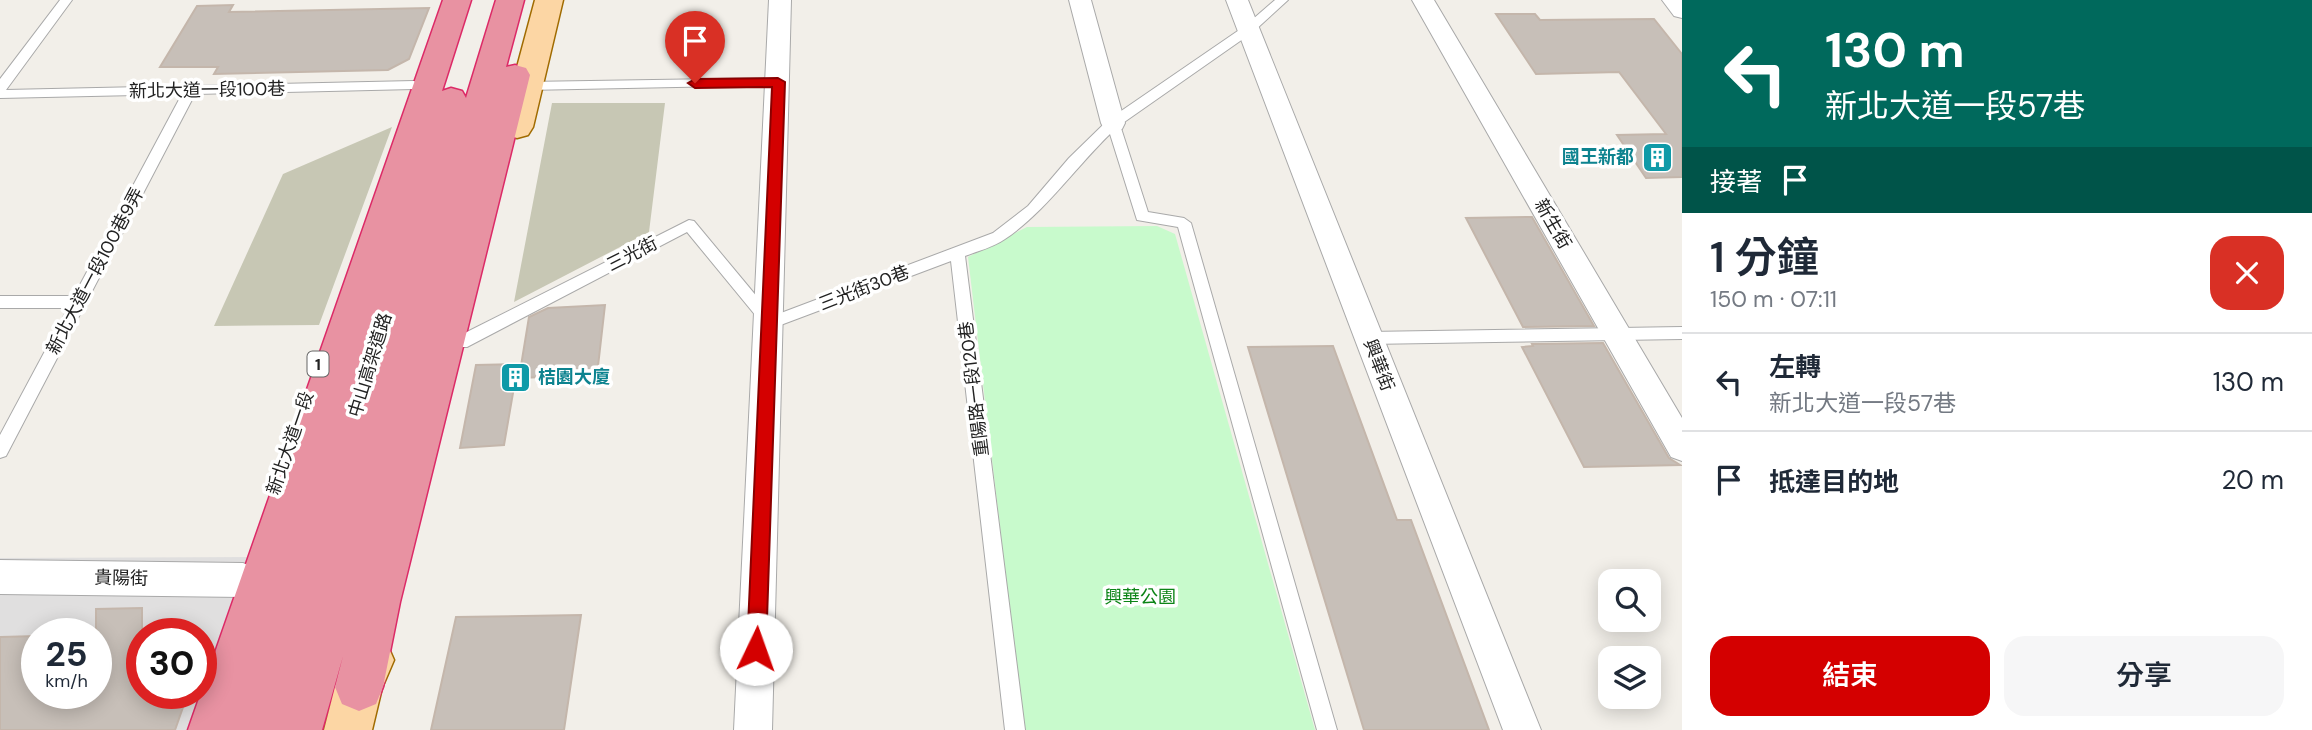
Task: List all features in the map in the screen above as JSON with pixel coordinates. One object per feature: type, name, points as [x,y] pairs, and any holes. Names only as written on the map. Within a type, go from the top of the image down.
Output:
[{"type":"highway","points":[[216,721],[457,0]]},
{"type":"highway","name":"中山高架道路","points":[[258,730],[481,0]]},
{"type":"highway","name":"中山高架道路","points":[[298,730],[510,0]]},
{"type":"highway","points":[[354,708],[378,602],[535,0]]},
{"type":"main road","name":"新北大道一段","points":[[216,721],[208,684],[444,0]]},
{"type":"main road","name":"新北大道一段","points":[[216,721],[250,685],[466,0]]},
{"type":"main road","points":[[354,708],[356,603],[524,0]]},
{"type":"main road","points":[[354,708],[397,603],[549,0]]},
{"type":"street","points":[[753,730],[771,323],[780,0]]},
{"type":"street","points":[[1080,0],[1113,123]]},
{"type":"street","name":"興華街","points":[[1237,0],[1522,730]]},
{"type":"street","name":"新生街","points":[[1423,0],[1682,447]]},
{"type":"street","points":[[1673,0],[1682,12]]},
{"type":"street","name":"貴陽街","points":[[0,577],[243,580]]},
{"type":"lane","points":[[0,88],[66,0]]},
{"type":"lane","points":[[957,253],[998,237],[1033,210],[1074,161],[1113,123],[1249,29],[1282,0]]},
{"type":"lane","points":[[527,86],[778,82]]},
{"type":"lane","name":"新北大道一段100巷","points":[[0,94],[414,85]]},
{"type":"lane","name":"新北大道一段100巷9弄","points":[[0,451],[191,90]]},
{"type":"lane","points":[[1113,123],[1142,216],[1184,223],[1327,730]]},
{"type":"lane","name":"三光街","points":[[462,342],[689,225],[771,323]]},
{"type":"lane","name":"三光街30巷","points":[[771,323],[957,253]]},
{"type":"lane","name":"重陽路一段120巷","points":[[957,253],[1015,730]]},
{"type":"lane","points":[[0,302],[79,302]]},
{"type":"lane","points":[[1368,338],[1682,333]]},
{"type":"shaded area","points":[[552,103],[665,103],[649,232],[514,302]]},
{"type":"shaded area","points":[[392,127],[319,325],[214,326],[283,174]]},
{"type":"shaded area","points":[[269,557],[217,704],[217,618],[126,618],[126,709],[215,709],[208,730],[0,730],[0,558]]},
{"type":"green space","name":"興華公園","points":[[1157,226],[1175,234],[1315,730],[1024,730],[968,257],[1027,227]]},
{"type":"building","points":[[233,5],[229,12],[429,8],[409,59],[388,70],[214,74],[218,67],[160,67],[197,6]]},
{"type":"building","points":[[1496,14],[1535,14],[1540,20],[1654,19],[1682,54],[1682,177],[1646,178],[1617,135],[1666,134],[1619,72],[1536,74]]},
{"type":"building","points":[[1532,217],[1594,326],[1523,327],[1466,218]]},
{"type":"building","points":[[605,305],[597,375],[519,378],[529,317],[548,308]]},
{"type":"building","points":[[1603,343],[1669,458],[1680,465],[1584,467],[1522,347],[1533,346],[1532,344]]},
{"type":"building","points":[[1333,346],[1397,520],[1411,520],[1489,730],[1364,730],[1248,347]]},
{"type":"building","points":[[518,364],[504,445],[460,448],[476,365]]},
{"type":"building","points":[[142,608],[142,618],[126,618],[126,709],[182,709],[175,730],[0,730],[0,637],[21,636],[21,709],[112,709],[112,618],[96,618],[96,609]]},
{"type":"building","points":[[581,615],[564,730],[431,730],[456,617]]},
{"type":"place","name":"國王新都","points":[[1657,157]]},
{"type":"place","name":"桔園大廈","points":[[515,377]]},
{"type":"route","points":[[695,83],[778,82],[771,323],[756,649]]}]
